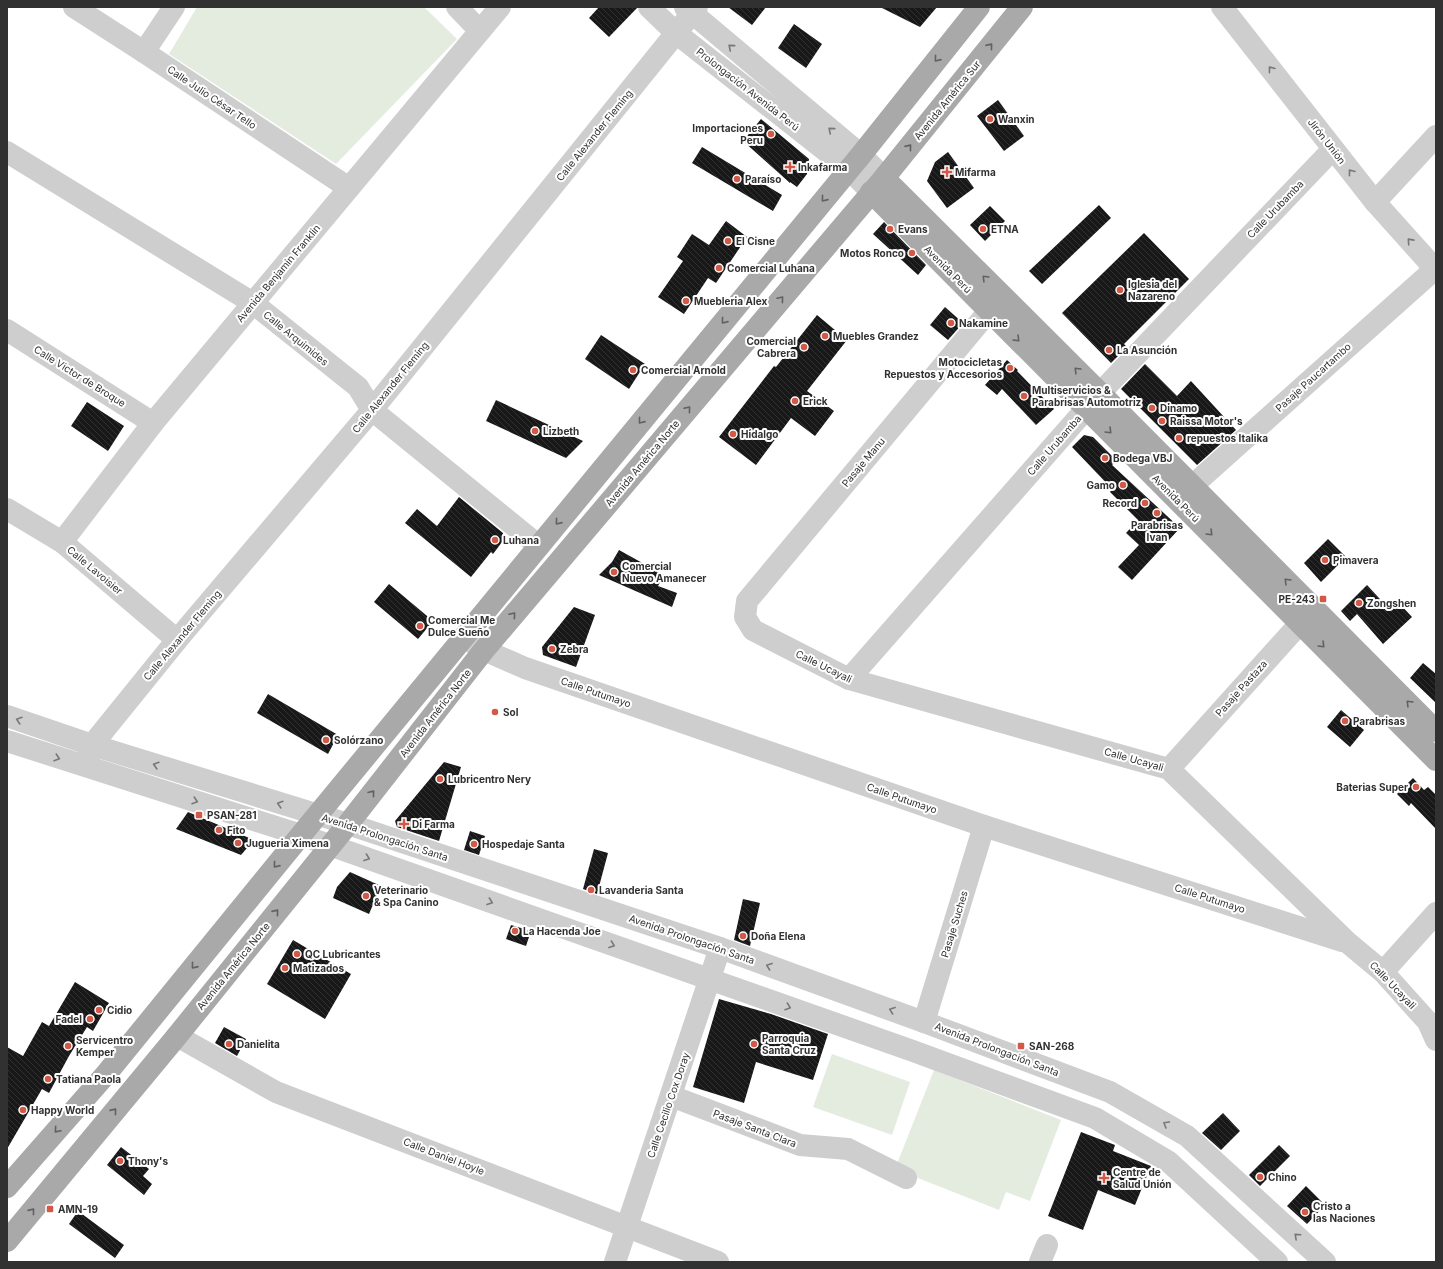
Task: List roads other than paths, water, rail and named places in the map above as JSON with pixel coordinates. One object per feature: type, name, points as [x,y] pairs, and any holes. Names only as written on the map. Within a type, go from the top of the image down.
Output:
[{"type":"main road","points":[[7,1187],[107,1073],[317,815],[855,162],[979,7]]},
{"type":"main road","name":"Avenida América Sur","points":[[878,185],[1022,7]]},
{"type":"main road","name":"Avenida Perú","points":[[878,185],[989,311],[1192,486],[1436,760]]},
{"type":"main road","name":"Avenida Perú","points":[[878,185],[1307,615],[1436,731]]},
{"type":"main road","name":"Avenida América Norte","points":[[7,1241],[177,1036],[348,824],[484,650],[878,185]]},
{"type":"main road","points":[[107,1073],[130,1092]]},
{"type":"street","name":"Calle Julio César Tello","points":[[74,7],[349,188]]},
{"type":"street","points":[[144,52],[174,7]]},
{"type":"street","points":[[457,7],[480,30]]},
{"type":"street","name":"Avenida Benjamin Franklin","points":[[62,542],[153,423],[500,7]]},
{"type":"street","name":"Prolongación Avenida Perú","points":[[649,7],[676,33],[855,162]]},
{"type":"street","name":"Jirón Unión","points":[[1222,7],[1375,202],[1436,270]]},
{"type":"street","name":"Prolongación Avenida Perú","points":[[691,9],[855,162]]},
{"type":"street","name":"Calle Alexander Fleming","points":[[84,766],[92,745],[177,640],[372,410],[676,33],[691,9]]},
{"type":"street","points":[[1375,202],[1436,136]]},
{"type":"street","name":"Calle Urubamba","points":[[849,679],[1093,400],[1333,148]]},
{"type":"street","name":"Calle Arquimides","points":[[7,152],[253,303],[358,387],[372,410],[539,546]]},
{"type":"street","name":"Avenida Perú","points":[[855,162],[878,185]]},
{"type":"street","name":"Pasaje Paucartambo","points":[[1192,486],[1436,270]]},
{"type":"street","name":"Pasaje Manu","points":[[745,617],[747,601],[989,311]]},
{"type":"street","name":"Calle Victor de Broque","points":[[7,330],[153,423]]},
{"type":"street","name":"Calle Lavoisier","points":[[7,509],[62,542],[177,640]]},
{"type":"street","name":"Pasaje Pastaza","points":[[1169,768],[1307,615]]},
{"type":"street","name":"Calle Ucayali","points":[[745,617],[753,630],[849,679],[1169,768],[1347,942],[1383,972],[1428,1022],[1436,1040]]},
{"type":"street","name":"Calle Putumayo","points":[[464,637],[484,650],[525,668],[984,826],[1347,942]]},
{"type":"street","name":"Avenida Prolongación Santa","points":[[7,716],[92,745],[348,824],[720,948],[924,1022],[1110,1092],[1187,1136],[1325,1262]]},
{"type":"street","points":[[37,751],[44,728]]},
{"type":"street","points":[[7,741],[330,845],[920,1054],[1095,1118],[1169,1162],[1277,1262]]},
{"type":"street","name":"Pasaje Suches","points":[[924,1022],[984,826]]},
{"type":"street","points":[[1383,972],[1436,913]]},
{"type":"street","name":"Calle Cecilio Cox Doray","points":[[615,1262],[720,948]]},
{"type":"street","name":"Calle Daniel Hoyle","points":[[177,1036],[276,1092],[718,1262]]},
{"type":"street","name":"Pasaje Santa Clara","points":[[671,1096],[800,1145],[848,1149],[906,1178]]},
{"type":"street","points":[[1169,1162],[1187,1136]]},
{"type":"place","name":"Wanxin","points":[[990,119]]},
{"type":"place","name":"Importaciones Peru","points":[[771,134]]},
{"type":"place","name":"Inkafarma","points":[[790,167]]},
{"type":"place","name":"Mifarma","points":[[947,172]]},
{"type":"place","name":"Paraíso","points":[[737,179]]},
{"type":"place","name":"Evans","points":[[890,229]]},
{"type":"place","name":"ETNA","points":[[983,229]]},
{"type":"place","name":"El Cisne","points":[[728,241]]},
{"type":"place","name":"Motos Ronco","points":[[912,253]]},
{"type":"place","name":"Comercial Luhana","points":[[719,268]]},
{"type":"place","name":"Iglesia del Nazareno","points":[[1120,290]]},
{"type":"place","name":"Muebleria Alex","points":[[686,301]]},
{"type":"place","name":"Nakamine","points":[[951,323]]},
{"type":"place","name":"Muebles Grandez","points":[[825,336]]},
{"type":"place","name":"Comercial Cabrera","points":[[804,347]]},
{"type":"place","name":"La Asunción","points":[[1109,350]]},
{"type":"place","name":"Motocicletas Repuestos y Accesorios","points":[[1010,368]]},
{"type":"place","name":"Comercial Arnold","points":[[633,370]]},
{"type":"place","name":"Multiservicios & Parabrisas Automotriz","points":[[1024,396]]},
{"type":"place","name":"Erick","points":[[795,401]]},
{"type":"place","name":"Dinamo","points":[[1152,408]]},
{"type":"place","name":"Raissa Motor's","points":[[1162,421]]},
{"type":"place","name":"Lizbeth","points":[[535,431]]},
{"type":"place","name":"Hidalgo","points":[[733,434]]},
{"type":"place","name":"repuestos Italika","points":[[1179,438]]},
{"type":"place","name":"Bodega VBJ","points":[[1105,458]]},
{"type":"place","name":"Gamo","points":[[1123,485]]},
{"type":"place","name":"Record","points":[[1145,503]]},
{"type":"place","name":"Parabrisas Ivan","points":[[1157,513]]},
{"type":"place","name":"Luhana","points":[[495,540]]},
{"type":"place","name":"Pimavera","points":[[1325,560]]},
{"type":"place","name":"Comercial Nuevo Amanecer","points":[[614,572]]},
{"type":"place","name":"PE-243","points":[[1323,599]]},
{"type":"place","name":"Zongshen","points":[[1359,603]]},
{"type":"place","name":"Comercial Me Dulce Sueño","points":[[420,626]]},
{"type":"place","name":"Zebra","points":[[552,649]]},
{"type":"place","name":"Sol","points":[[495,712]]},
{"type":"place","name":"Parabrisas","points":[[1345,721]]},
{"type":"place","name":"Solórzano","points":[[326,740]]},
{"type":"place","name":"Lubricentro Nery","points":[[440,779]]},
{"type":"place","name":"Baterias Super","points":[[1416,787]]},
{"type":"place","name":"PSAN-281","points":[[199,815]]},
{"type":"place","name":"Di Farma","points":[[404,824]]},
{"type":"place","name":"Fito","points":[[219,830]]},
{"type":"place","name":"Jugueria Ximena","points":[[238,843]]},
{"type":"place","name":"Hospedaje Santa","points":[[474,844]]},
{"type":"place","name":"Lavanderia Santa","points":[[591,890]]},
{"type":"place","name":"Veterinario & Spa Canino","points":[[366,896]]},
{"type":"place","name":"La Hacenda Joe","points":[[515,931]]},
{"type":"place","name":"Doña Elena","points":[[743,936]]},
{"type":"place","name":"QC Lubricantes","points":[[297,954]]},
{"type":"place","name":"Matizados","points":[[285,968]]},
{"type":"place","name":"Cidio","points":[[99,1010]]},
{"type":"place","name":"Fadel","points":[[90,1019]]},
{"type":"place","name":"Danielita","points":[[229,1044]]},
{"type":"place","name":"Parroquia Santa Cruz","points":[[754,1044]]},
{"type":"place","name":"Servicentro Kemper","points":[[68,1046]]},
{"type":"place","name":"SAN-268","points":[[1021,1046]]},
{"type":"place","name":"Tatiana Paola","points":[[48,1079]]},
{"type":"place","name":"Happy World","points":[[23,1110]]},
{"type":"place","name":"Thony's","points":[[120,1161]]},
{"type":"place","name":"Chino","points":[[1260,1177]]},
{"type":"place","name":"Centre de Salud Unión","points":[[1104,1178]]},
{"type":"place","name":"AMN-19","points":[[50,1209]]},
{"type":"place","name":"Cristo a las Naciones","points":[[1305,1212]]}]
